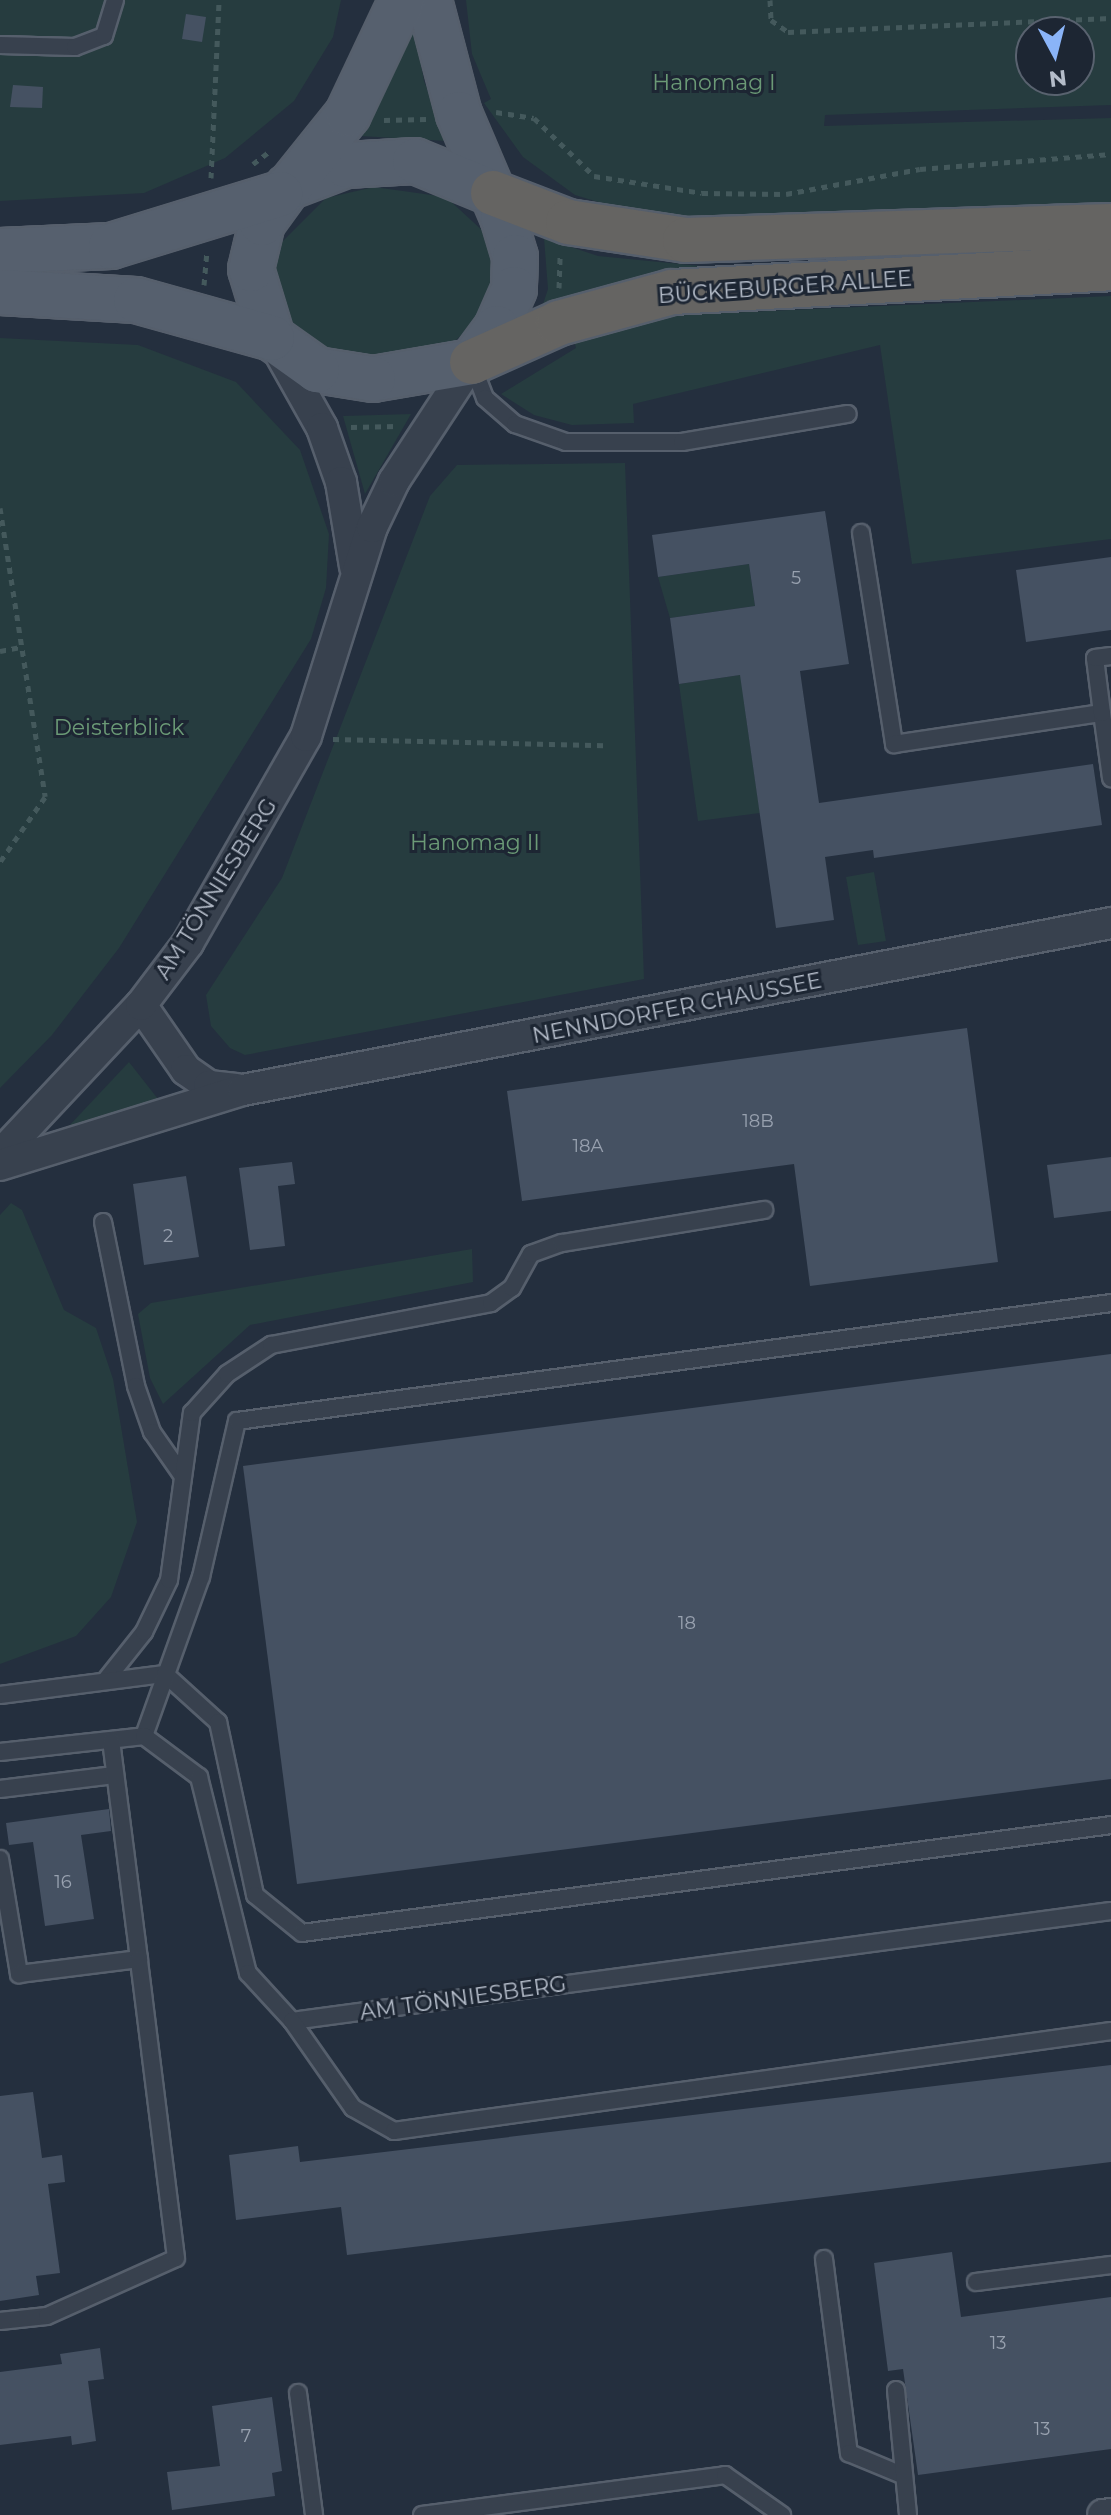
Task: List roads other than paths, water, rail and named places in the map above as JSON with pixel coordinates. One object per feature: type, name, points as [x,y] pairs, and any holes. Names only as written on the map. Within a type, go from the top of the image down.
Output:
[{"type":"highway","name":"BÜCKEBURGER ALLEE","points":[[493,193],[568,222],[685,240],[1111,226]]},
{"type":"highway","name":"BÜCKEBURGER ALLEE","points":[[472,362],[559,323],[672,292],[1111,268]]},
{"type":"main road","points":[[272,338],[251,269],[262,223],[284,191],[348,114],[402,0]]},
{"type":"main road","points":[[0,292],[136,300],[272,338],[317,370],[345,377],[399,378],[472,362],[514,289],[515,257],[493,193],[474,118],[429,0]]},
{"type":"main road","points":[[0,251],[139,240],[284,191],[346,165],[415,161],[493,193]]},
{"type":"street","name":"AM TÖNNIESBERG","points":[[272,338],[322,428],[341,482],[356,577]]},
{"type":"street","name":"AM TÖNNIESBERG","points":[[0,1155],[141,1005],[188,943],[306,736],[356,577],[394,481],[472,362]]},
{"type":"street","name":"NENNDORFER CHAUSSEE","points":[[0,1165],[243,1090],[1111,923]]},
{"type":"street","name":"NENNDORFER CHAUSSEE","points":[[141,1005],[186,1070],[209,1086],[243,1090]]},
{"type":"street","points":[[1103,2515],[1111,2514]]},
{"type":"lane","points":[[0,45],[75,47],[104,36],[115,0]]},
{"type":"lane","points":[[472,362],[485,398],[515,424],[566,442],[682,442],[848,414]]},
{"type":"lane","points":[[861,533],[894,744],[1102,713]]},
{"type":"lane","points":[[1111,656],[1095,658],[1111,778]]},
{"type":"lane","points":[[105,1681],[144,1632],[169,1580],[192,1413],[227,1374],[271,1345],[491,1303],[512,1288],[531,1254],[562,1243],[764,1210]]},
{"type":"lane","points":[[103,1222],[136,1386],[152,1432],[182,1475]]},
{"type":"lane","points":[[144,1736],[201,1577],[237,1421],[1111,1303]]},
{"type":"lane","points":[[0,1695],[165,1674],[218,1722],[255,1895],[302,1933],[1111,1825]]},
{"type":"lane","points":[[0,1752],[144,1736],[199,1777],[248,1973],[292,2021],[353,2108],[394,2131],[1111,2031]]},
{"type":"lane","points":[[0,2321],[47,2316],[176,2258],[111,1741]]},
{"type":"lane","points":[[0,1789],[114,1775]]},
{"type":"lane","points":[[1,1870],[19,1974],[139,1959]]},
{"type":"lane","name":"AM TÖNNIESBERG","points":[[292,2021],[1111,1911]]},
{"type":"lane","points":[[824,2259],[849,2453],[902,2475]]},
{"type":"lane","points":[[976,2282],[1111,2265]]},
{"type":"lane","points":[[896,2390],[908,2515]]},
{"type":"lane","points":[[298,2393],[314,2515]]},
{"type":"lane","points":[[422,2515],[725,2475],[782,2515]]},
{"type":"park label","name":"Hanomag I","points":[[714,83]]},
{"type":"park label","name":"Deisterblick","points":[[119,728]]},
{"type":"park label","name":"Hanomag II","points":[[475,843]]}]
